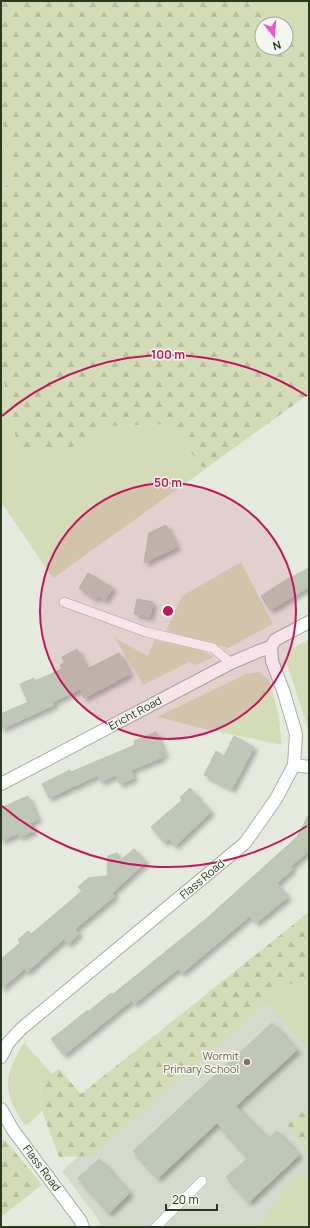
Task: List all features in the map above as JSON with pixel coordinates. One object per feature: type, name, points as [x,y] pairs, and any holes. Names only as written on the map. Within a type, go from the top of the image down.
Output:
[{"type":"street","points":[[271,647],[275,640],[309,622]]},
{"type":"street","name":"Ericht Road","points":[[1,784],[231,663],[271,647]]},
{"type":"street","name":"Flass Road","points":[[1,1057],[8,1043],[21,1029],[246,843],[276,800],[294,765],[296,734],[284,692],[272,661],[271,647]]},
{"type":"street","points":[[294,765],[309,767]]},
{"type":"street","name":"Flass Road","points":[[1,1110],[13,1130],[80,1220],[83,1227]]},
{"type":"lane","points":[[64,602],[146,632],[213,648],[231,663]]},
{"type":"lane","points":[[156,1227],[202,1181]]},
{"type":"shaded area","name":"Wormit Primary School","points":[[309,953],[309,1227],[101,1227],[98,1219],[62,1171]]},
{"type":"green space","points":[[1,1],[247,1],[264,16],[254,16],[254,56],[294,56],[294,42],[309,56],[309,394],[204,470],[170,424],[110,426],[87,445],[19,454],[1,367],[1,193],[13,178],[1,113]]},
{"type":"green space","points":[[247,1],[309,1],[309,56],[294,42],[294,16],[264,16]]},
{"type":"green space","points":[[1,106],[13,178],[1,193]]},
{"type":"green space","points":[[1,367],[19,454],[87,445],[110,426],[170,424],[204,470],[53,578],[1,502]]},
{"type":"green space","points":[[241,562],[273,624],[228,648],[166,631],[182,596]]},
{"type":"green space","points":[[115,638],[148,656],[155,640],[199,649],[214,657],[195,665],[189,662],[143,685]]},
{"type":"green space","points":[[309,639],[309,732],[287,664],[288,651]]},
{"type":"green space","points":[[259,672],[269,680],[278,712],[282,745],[205,729],[157,717],[246,674]]},
{"type":"green space","points":[[309,912],[309,982],[289,984],[92,1156],[59,1157],[42,1111],[40,1082],[59,1069],[81,1094]]},
{"type":"green space","points":[[309,982],[309,1049],[267,1003],[289,984]]},
{"type":"green space","points":[[24,1043],[52,1074],[40,1083],[42,1111],[26,1126],[18,1115],[9,1095],[8,1085],[12,1065]]},
{"type":"green space","points":[[309,1107],[309,1153],[287,1125]]},
{"type":"green space","points":[[3,1140],[6,1141],[42,1185],[1,1217],[1,1168],[3,1153],[1,1142]]},
{"type":"green space","points":[[309,1174],[309,1227],[257,1227],[296,1175]]},
{"type":"building","points":[[166,525],[177,547],[144,563],[149,533]]},
{"type":"building","points":[[309,568],[309,587],[270,610],[261,596],[284,581]]},
{"type":"building","points":[[88,573],[113,588],[105,600],[98,596],[96,599],[79,588]]},
{"type":"building","points":[[137,599],[153,602],[150,617],[134,614]]},
{"type":"building","points":[[77,649],[87,669],[119,653],[130,674],[84,698],[80,689],[53,702],[54,705],[1,729],[1,714],[28,702],[20,684],[34,678],[35,681],[62,669],[60,665],[65,663],[62,657]]},
{"type":"building","points":[[156,732],[165,755],[157,750],[163,757],[131,770],[134,778],[120,784],[116,775],[101,782],[98,775],[49,798],[42,784],[70,770],[71,772],[135,745],[134,741]]},
{"type":"building","points":[[234,736],[254,747],[232,789],[204,775],[216,751],[224,756]]},
{"type":"building","points":[[190,788],[211,812],[175,846],[169,839],[165,843],[151,827],[182,800],[180,797]]},
{"type":"building","points":[[28,796],[38,819],[30,823],[34,831],[20,837],[19,833],[1,841],[1,808]]},
{"type":"building","points":[[309,814],[309,851],[290,867],[293,869],[277,883],[288,897],[256,923],[250,916],[182,973],[178,969],[134,1004],[132,1000],[64,1055],[51,1039],[111,993],[112,995],[206,919],[297,837]]},
{"type":"building","points":[[134,849],[146,862],[112,893],[115,896],[75,929],[79,934],[68,944],[64,939],[27,972],[24,969],[1,989],[1,959],[20,943],[18,940],[28,931],[31,934],[82,891],[78,887],[88,878],[107,876],[108,856],[117,853],[122,859]]},
{"type":"building","points":[[272,1023],[297,1050],[236,1106],[268,1139],[277,1131],[299,1155],[249,1202],[226,1177],[248,1158],[217,1123],[158,1178],[133,1151]]},
{"type":"building","points":[[99,1159],[130,1193],[109,1213],[78,1178]]},
{"type":"place","name":"Wormit Primary School","points":[[247,1062]]}]
